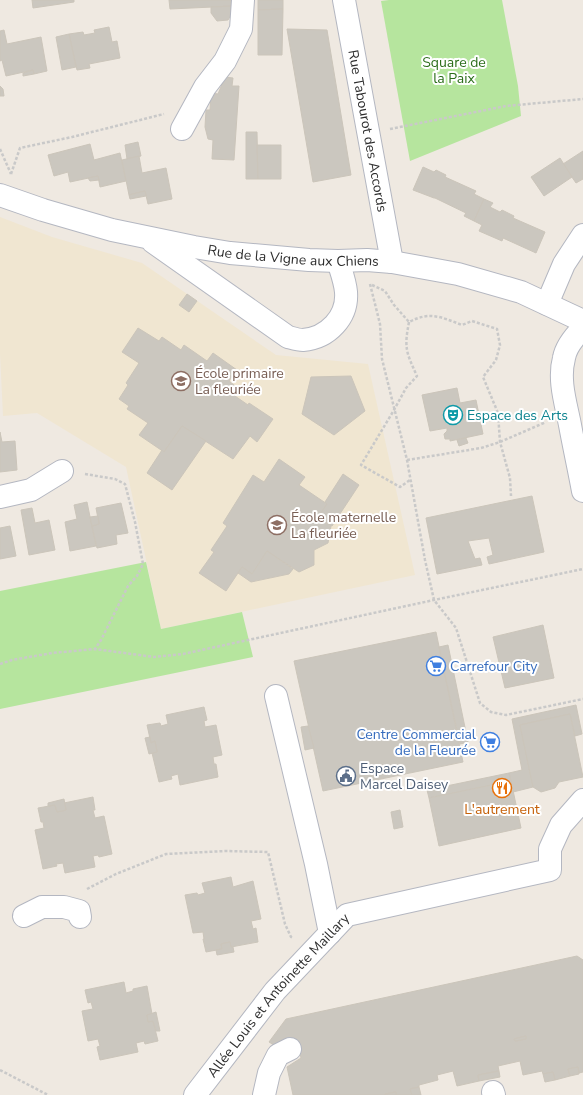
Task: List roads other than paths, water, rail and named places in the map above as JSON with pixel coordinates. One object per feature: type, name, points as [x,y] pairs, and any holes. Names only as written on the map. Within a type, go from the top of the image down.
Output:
[{"type":"street","points":[[182,129],[205,87],[226,61],[241,29],[243,0]]},
{"type":"street","name":"Rue Tabourot des Accords","points":[[344,0],[392,262]]},
{"type":"street","name":"Rue de la Vigne aux Chiens","points":[[0,195],[112,230],[230,253],[338,261],[367,260],[392,262],[458,274],[521,292],[583,321]]},
{"type":"street","points":[[546,304],[564,264],[583,235]]},
{"type":"street","points":[[147,238],[288,337],[302,340],[314,338],[327,331],[336,324],[342,313],[346,302],[346,291],[338,261]]},
{"type":"street","points":[[583,328],[568,346],[562,368],[567,412],[583,491]]},
{"type":"street","points":[[0,497],[31,490],[62,471]]},
{"type":"street","points":[[276,696],[316,864],[330,933]]},
{"type":"street","name":"Allée Louis et Antoinette Maillary","points":[[195,1095],[275,991],[347,915],[550,870],[550,849],[560,825],[583,800]]},
{"type":"street","points":[[24,916],[42,907],[72,912]]},
{"type":"street","points":[[264,1095],[269,1074],[278,1055],[290,1049]]},
{"type":"place","name":"École primaire La fleuriée","points":[[181,381]]},
{"type":"place","name":"Espace des Arts","points":[[453,415]]},
{"type":"place","name":"École maternelle La fleuriée","points":[[277,525]]},
{"type":"place","name":"Carrefour City","points":[[436,666]]},
{"type":"place","name":"Centre Commercial de la Fleurée","points":[[490,742]]},
{"type":"place","name":"Espace Marcel Daisey","points":[[346,776]]},
{"type":"place","name":"L'autrement","points":[[502,788]]},
{"type":"park label","name":"Square de la Paix","points":[[454,70]]}]
